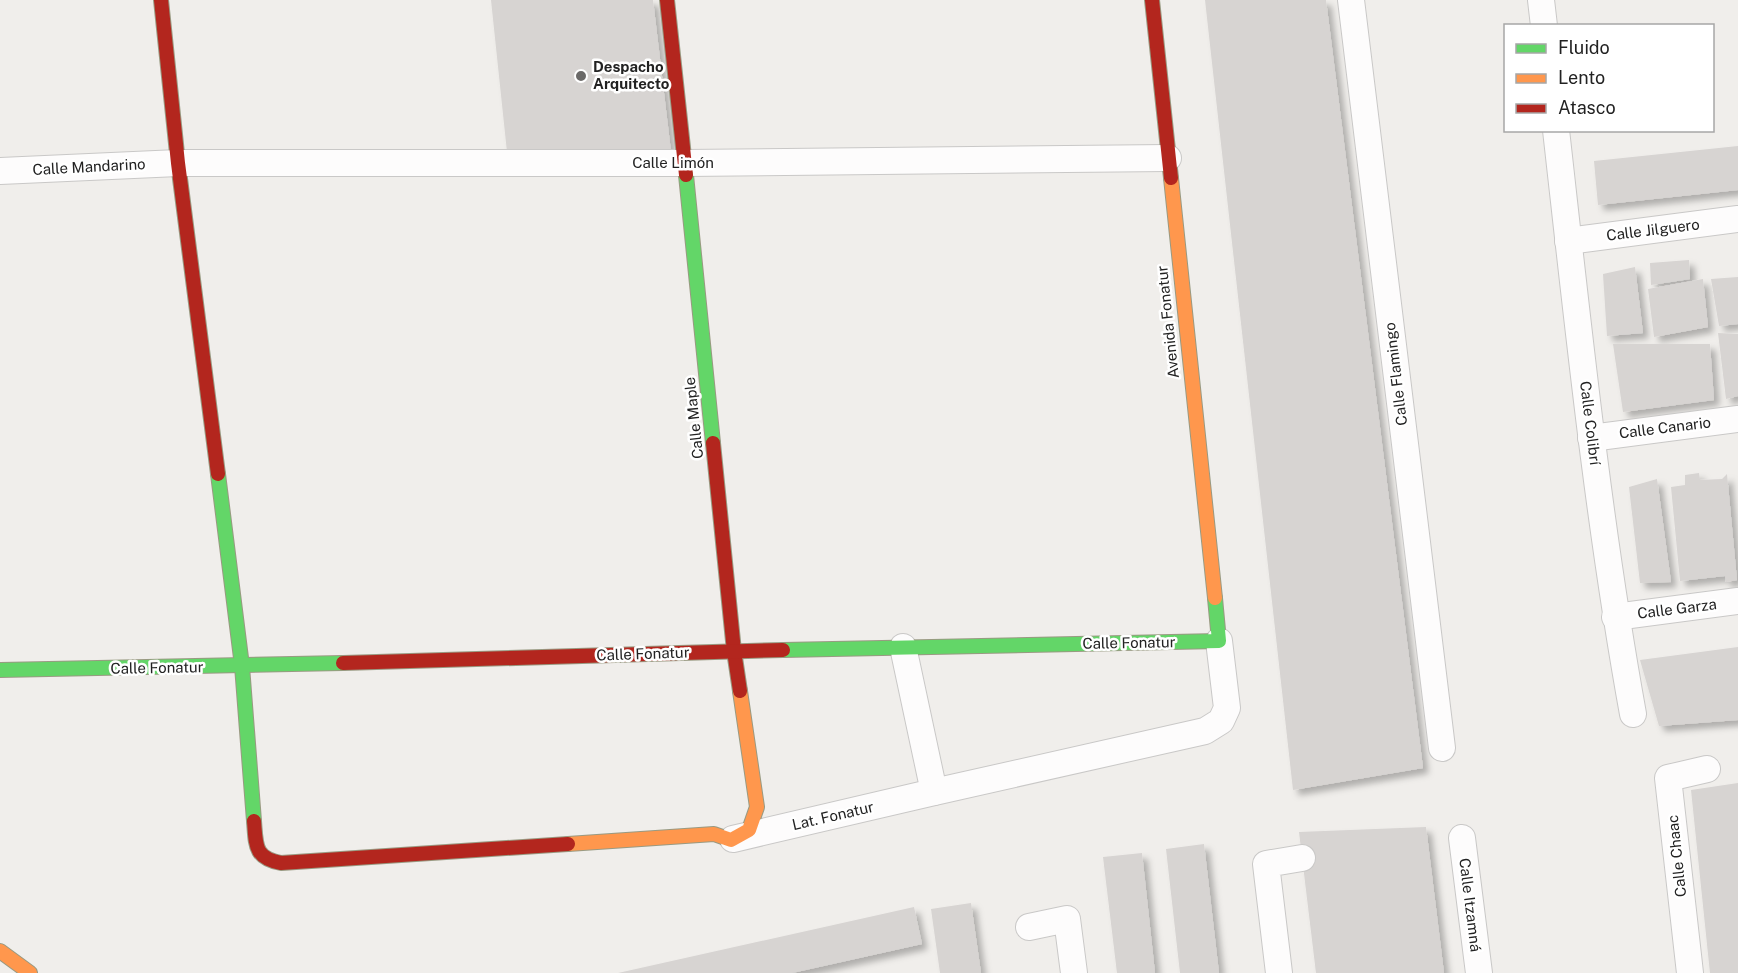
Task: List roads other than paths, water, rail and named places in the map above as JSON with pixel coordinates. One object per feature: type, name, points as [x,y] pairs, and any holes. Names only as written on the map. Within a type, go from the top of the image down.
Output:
[{"type":"street","points":[[161,0],[178,163],[242,666],[256,848],[260,856],[281,863],[714,834],[740,835]]},
{"type":"street","name":"Calle Maple","points":[[667,0],[734,651],[757,807],[740,835]]},
{"type":"street","name":"Avenida Fonatur","points":[[1152,0],[1219,641]]},
{"type":"street","name":"Calle Flamingo","points":[[1350,0],[1442,748]]},
{"type":"street","points":[[1541,0],[1544,24]]},
{"type":"street","name":"Calle Colibrí","points":[[1556,132],[1615,617],[1633,714]]},
{"type":"street","name":"Calle Limón","points":[[178,163],[685,163],[1168,158]]},
{"type":"street","name":"Calle Mandarino","points":[[0,171],[178,163]]},
{"type":"street","name":"Calle Jilguero","points":[[1568,241],[1738,219]]},
{"type":"street","name":"Calle Canario","points":[[1592,438],[1738,419]]},
{"type":"street","name":"Calle Garza","points":[[1615,617],[1738,601]]},
{"type":"street","name":"Calle Fonatur","points":[[0,670],[1219,641]]},
{"type":"street","name":"Lat. Fonatur","points":[[740,835],[1204,731],[1221,721],[1227,708],[1219,641]]},
{"type":"street","points":[[903,647],[934,792]]},
{"type":"street","name":"Calle Chaac","points":[[1690,973],[1668,778],[1707,769]]},
{"type":"street","name":"Calle Itzamná","points":[[1462,838],[1479,973]]},
{"type":"street","points":[[1279,973],[1266,864],[1302,858]]},
{"type":"street","points":[[1029,927],[1067,919],[1074,973]]},
{"type":"street","points":[[0,951],[30,973]]},
{"type":"place","name":"Despacho Arquitecto","points":[[581,76]]}]
